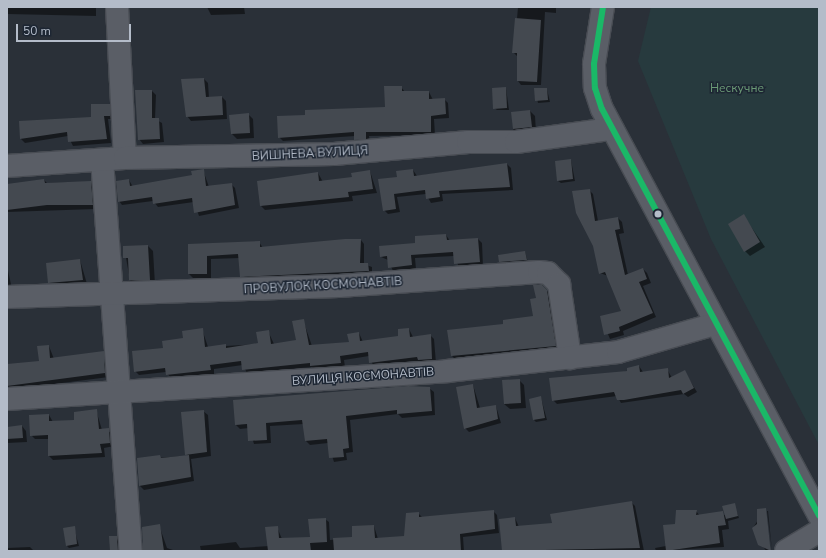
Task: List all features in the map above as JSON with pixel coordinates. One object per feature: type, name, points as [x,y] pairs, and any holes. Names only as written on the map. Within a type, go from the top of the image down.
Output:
[{"type":"street","points":[[117,7],[125,158]]},
{"type":"street","points":[[603,7],[594,64],[595,88],[611,129],[819,516]]},
{"type":"street","name":"ВИШНЕВА ВУЛИЦЯ","points":[[7,166],[125,158],[220,158],[468,142],[516,142],[611,129]]},
{"type":"street","points":[[102,160],[131,551]]},
{"type":"street","name":"ПРОВУЛОК КОСМОНАВТІВ","points":[[7,297],[339,286],[539,272],[548,274],[559,284],[570,358]]},
{"type":"street","name":"ВУЛИЦЯ КОСМОНАВТІВ","points":[[7,399],[447,371],[570,358],[618,352],[715,324]]},
{"type":"street","points":[[786,551],[819,531]]},
{"type":"green space","name":"Нескучне","points":[[651,7],[819,7],[819,445],[711,239],[638,61]]},
{"type":"building","points":[[515,18],[541,20],[537,82],[517,81],[517,53],[512,53]]},
{"type":"building","points":[[204,78],[206,97],[222,96],[223,115],[186,117],[181,79]]},
{"type":"building","points":[[384,86],[402,86],[402,91],[429,91],[429,99],[445,98],[446,114],[431,116],[431,132],[366,132],[366,139],[354,140],[354,132],[278,138],[277,116],[305,115],[305,110],[385,107]]},
{"type":"building","points":[[506,87],[507,108],[493,109],[492,88]]},
{"type":"building","points":[[534,88],[547,88],[548,100],[535,101]]},
{"type":"building","points":[[135,90],[152,90],[152,118],[159,118],[160,139],[138,140]]},
{"type":"building","points":[[91,104],[110,104],[110,116],[104,116],[107,139],[68,142],[67,132],[20,139],[19,121],[91,117]]},
{"type":"building","points":[[530,110],[532,127],[513,129],[511,112]]},
{"type":"building","points":[[249,113],[250,133],[231,134],[229,115]]},
{"type":"building","points":[[571,159],[573,179],[557,181],[555,161]]},
{"type":"building","points":[[507,163],[510,187],[439,191],[440,197],[426,199],[425,190],[394,194],[396,209],[383,211],[378,179],[397,177],[396,171],[413,169],[414,176]]},
{"type":"building","points":[[204,169],[206,186],[232,183],[235,205],[194,213],[192,198],[153,204],[152,197],[118,202],[116,181],[129,179],[130,186],[192,175],[191,171]]},
{"type":"building","points":[[370,170],[373,189],[348,192],[349,197],[260,206],[257,181],[318,172],[319,181],[352,177],[351,173]]},
{"type":"building","points":[[44,179],[45,183],[91,181],[93,205],[47,205],[7,210],[7,184]]},
{"type":"building","points":[[590,189],[595,221],[618,217],[620,229],[615,230],[625,275],[643,268],[647,279],[639,282],[653,313],[619,327],[620,331],[604,335],[600,316],[621,311],[605,272],[599,274],[593,246],[576,213],[572,191]]},
{"type":"building","points":[[744,214],[760,242],[744,252],[728,224]]},
{"type":"building","points":[[446,234],[447,240],[478,238],[480,262],[454,264],[453,252],[411,255],[412,265],[388,268],[387,256],[380,257],[379,246],[415,243],[415,236]]},
{"type":"building","points":[[345,239],[361,239],[360,263],[368,263],[369,271],[240,277],[238,254],[207,256],[207,274],[188,274],[188,244],[260,241],[260,247]]},
{"type":"building","points":[[148,245],[150,280],[129,280],[128,258],[123,258],[123,246]]},
{"type":"building","points":[[525,251],[527,260],[499,262],[498,255]]},
{"type":"building","points":[[80,259],[83,280],[48,283],[46,263]]},
{"type":"building","points":[[533,285],[542,285],[547,290],[556,346],[451,356],[447,330],[503,324],[503,320],[533,316],[530,299],[536,298]]},
{"type":"building","points":[[304,319],[309,345],[349,342],[347,334],[359,332],[360,341],[398,336],[398,329],[409,328],[410,337],[431,334],[432,359],[418,360],[417,357],[369,363],[368,352],[340,356],[341,363],[310,366],[310,363],[242,370],[241,361],[210,365],[211,370],[166,375],[165,368],[134,372],[132,351],[163,348],[162,341],[183,338],[182,331],[203,328],[205,347],[226,344],[226,348],[258,343],[256,332],[269,330],[271,344],[296,340],[292,321]]},
{"type":"building","points":[[49,345],[50,358],[104,351],[105,373],[7,386],[7,364],[39,361],[37,346]]},
{"type":"building","points":[[639,365],[640,372],[668,368],[669,378],[685,370],[694,388],[683,394],[681,390],[624,400],[617,400],[614,392],[552,401],[549,378],[627,371],[627,368]]},
{"type":"building","points":[[520,379],[521,403],[504,404],[502,380]]},
{"type":"building","points":[[473,384],[477,408],[496,405],[498,419],[464,429],[456,387]]},
{"type":"building","points":[[408,386],[430,387],[432,411],[397,414],[397,410],[346,416],[349,448],[343,449],[344,457],[329,458],[327,439],[305,441],[302,420],[266,423],[267,440],[248,441],[247,424],[235,425],[233,400]]},
{"type":"building","points":[[541,396],[545,418],[533,420],[529,399]]},
{"type":"building","points":[[97,409],[99,429],[109,428],[110,443],[100,444],[102,453],[48,456],[48,435],[30,436],[29,415],[49,414],[49,421],[74,420],[74,412]]},
{"type":"building","points":[[204,410],[207,452],[185,455],[181,412]]},
{"type":"building","points":[[22,425],[23,438],[7,439],[7,427]]},
{"type":"building","points":[[160,455],[161,458],[189,455],[191,477],[139,486],[137,458]]},
{"type":"building","points":[[632,501],[640,548],[502,551],[499,519],[515,517],[516,526],[552,523],[550,514]]},
{"type":"building","points":[[735,503],[738,516],[726,519],[722,506]]},
{"type":"building","points":[[766,508],[771,551],[758,545],[752,528],[757,524],[757,509]]},
{"type":"building","points":[[494,510],[495,529],[460,534],[461,551],[334,551],[333,538],[352,537],[352,526],[374,525],[375,538],[404,536],[406,513],[419,512],[419,517]]},
{"type":"building","points":[[676,510],[697,510],[696,515],[723,511],[726,525],[718,526],[720,543],[666,551],[663,525],[675,524]]},
{"type":"building","points":[[326,518],[327,542],[310,543],[311,551],[268,551],[265,527],[278,526],[279,538],[310,537],[308,519]]},
{"type":"building","points":[[160,524],[164,551],[143,551],[142,527]]},
{"type":"building","points":[[75,526],[77,544],[66,546],[63,528]]},
{"type":"building","points":[[109,536],[117,536],[118,551],[110,551]]},
{"type":"transit line","points":[[603,7],[594,64],[595,88],[602,109],[819,516]]}]
